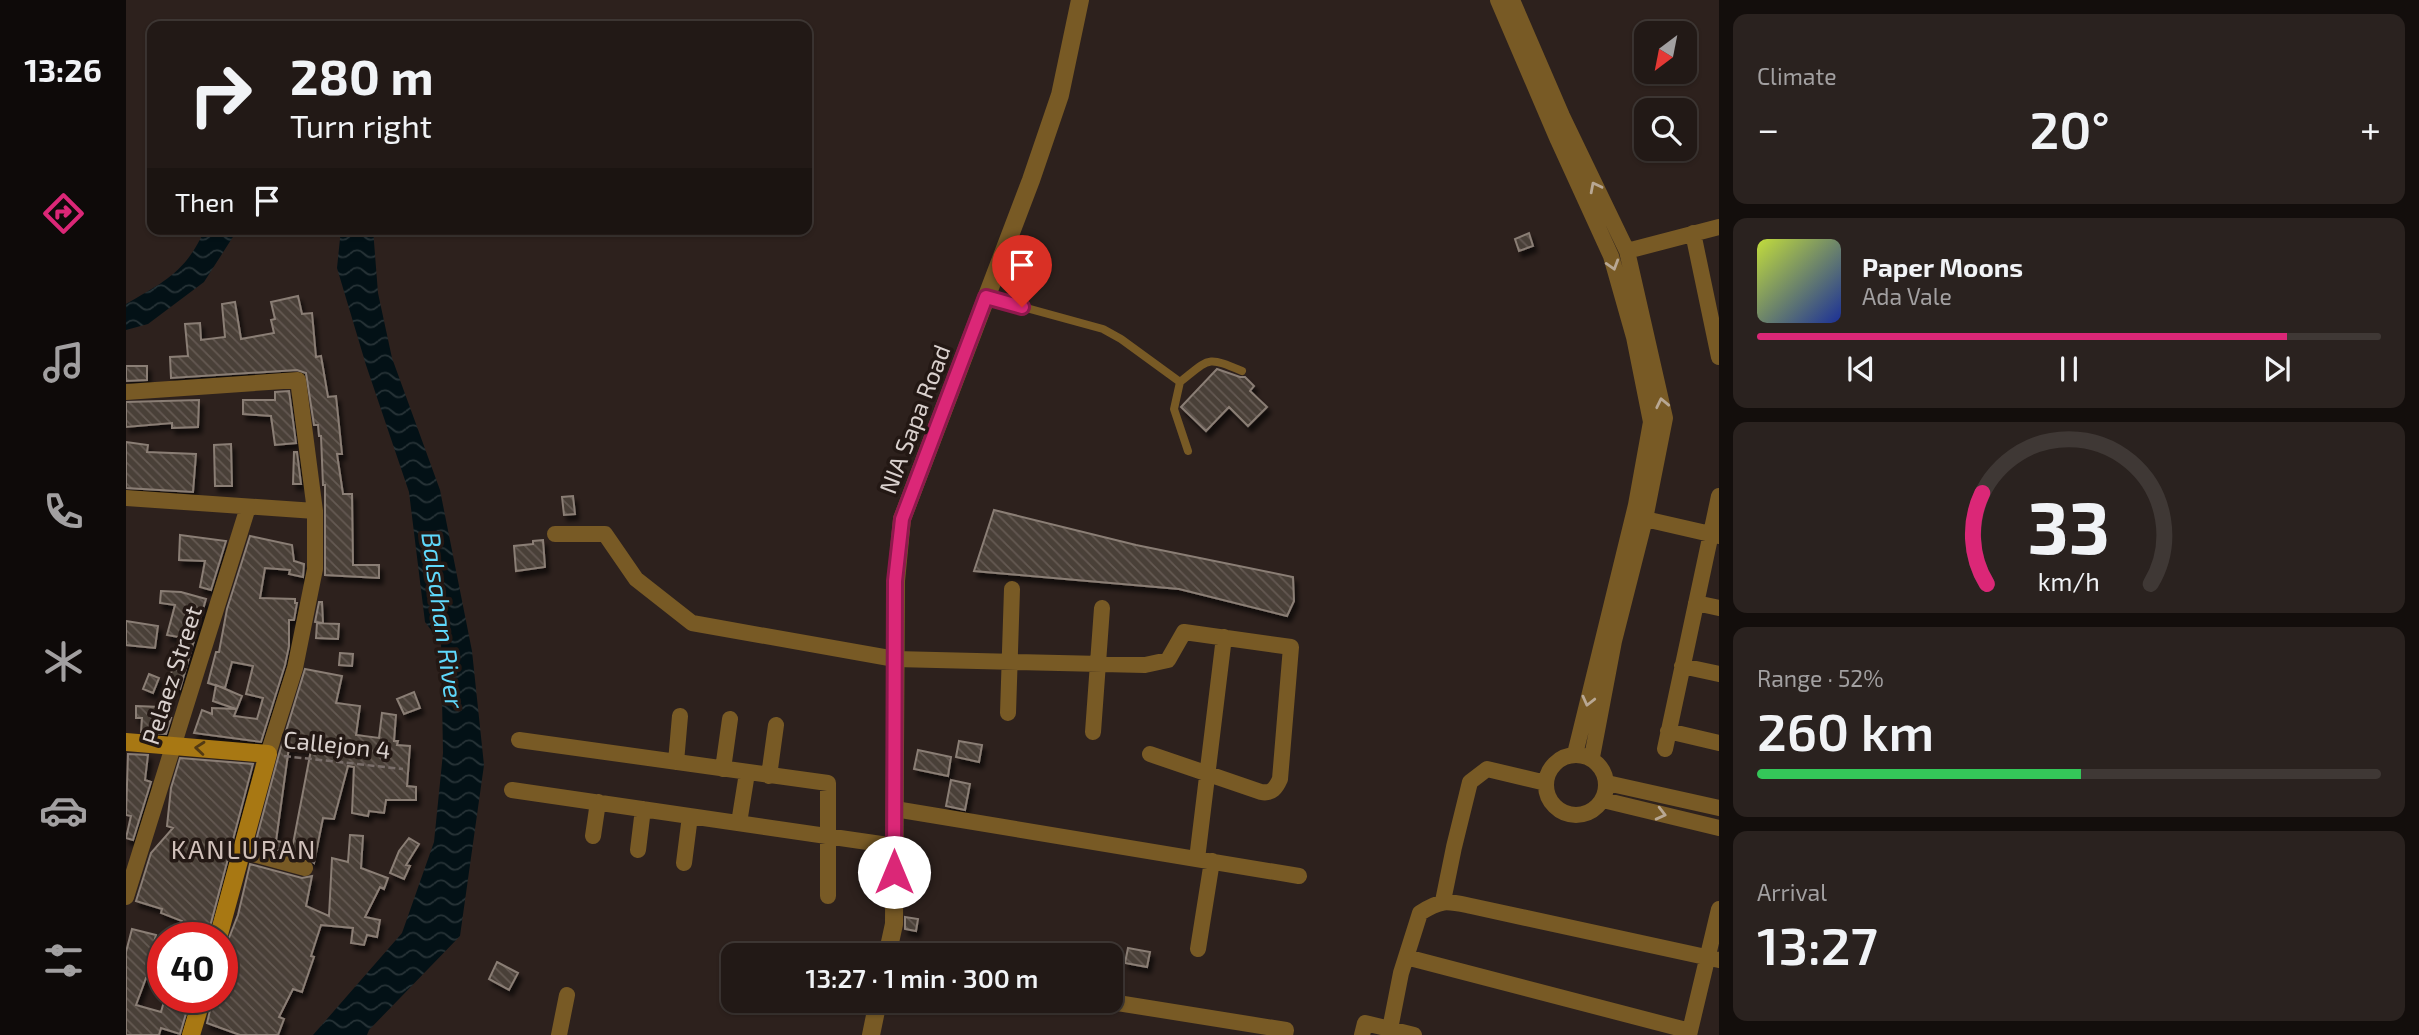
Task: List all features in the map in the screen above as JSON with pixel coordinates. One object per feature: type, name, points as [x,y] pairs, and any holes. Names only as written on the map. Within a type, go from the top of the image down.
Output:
[{"type":"main road","points":[[126,742],[268,754],[222,922]]},
{"type":"main road","points":[[197,1033],[200,1013]]},
{"type":"street","name":"NIA Sapa Road","points":[[890,943],[894,924],[895,581],[902,519],[1031,180],[1060,95],[1080,0]]},
{"type":"street","points":[[1499,0],[1611,256],[1634,337],[1651,422],[1636,505],[1575,754]]},
{"type":"street","points":[[1512,0],[1562,116],[1627,251],[1665,418],[1645,519],[1614,641],[1592,757]]},
{"type":"street","points":[[1627,251],[1719,227]]},
{"type":"street","points":[[1693,233],[1719,356]]},
{"type":"street","points":[[126,392],[298,380],[315,511],[315,569],[295,668],[268,754]]},
{"type":"street","points":[[1665,749],[1696,603],[1715,535],[1719,496]]},
{"type":"street","points":[[126,498],[315,511]]},
{"type":"street","name":"Pelaez Street","points":[[126,897],[248,508]]},
{"type":"street","points":[[1645,519],[1715,535]]},
{"type":"street","points":[[555,534],[605,534],[636,579],[692,623],[895,659],[1145,665],[1168,660],[1184,632],[1291,647],[1280,779],[1273,790],[1267,793],[1150,754]]},
{"type":"street","points":[[1008,713],[1012,589]]},
{"type":"street","points":[[1696,603],[1719,608]]},
{"type":"street","points":[[1093,732],[1102,608]]},
{"type":"street","points":[[1198,950],[1206,774],[1224,637]]},
{"type":"street","points":[[1682,666],[1719,674]]},
{"type":"street","points":[[676,762],[680,716]]},
{"type":"street","points":[[723,769],[730,719]]},
{"type":"street","points":[[769,776],[776,725]]},
{"type":"street","points":[[1668,731],[1719,743]]},
{"type":"street","points":[[519,740],[828,783],[828,896]]},
{"type":"street","points":[[1575,754],[1592,757],[1604,774],[1605,791],[1595,809],[1577,816],[1558,810],[1546,793],[1546,783],[1554,764],[1575,754]]},
{"type":"street","points":[[1444,901],[1471,782],[1487,769],[1546,783]]},
{"type":"street","points":[[739,823],[747,773]]},
{"type":"street","points":[[512,790],[895,846]]},
{"type":"street","points":[[1605,791],[1719,808]]},
{"type":"street","points":[[1605,791],[1719,828]]},
{"type":"street","points":[[593,836],[598,802]]},
{"type":"street","points":[[638,850],[643,809]]},
{"type":"street","points":[[895,809],[1299,876]]},
{"type":"street","points":[[684,863],[690,816]]},
{"type":"street","points":[[242,851],[305,868]]},
{"type":"street","points":[[1390,1029],[1406,957],[1420,913],[1436,902],[1444,901],[1713,959]]},
{"type":"street","points":[[1406,957],[1689,1033],[1713,959],[1719,909]]},
{"type":"street","points":[[559,1035],[567,995]]},
{"type":"street","points":[[1123,1004],[1286,1030],[1285,1035]]},
{"type":"street","points":[[872,1035],[876,1013]]},
{"type":"street","points":[[1362,1035],[1365,1023],[1413,1035]]},
{"type":"lane","points":[[986,297],[1103,329],[1181,382]]},
{"type":"lane","points":[[1188,451],[1174,409],[1181,382],[1213,359],[1242,371]]},
{"type":"path","name":"Callejon 4","points":[[268,754],[403,769]]},
{"type":"water","points":[[202,235],[234,235],[204,282],[148,324],[126,330],[126,304],[173,274]]},
{"type":"water","name":"Balsahan River","points":[[340,235],[373,235],[378,293],[392,358],[440,490],[472,651],[484,765],[460,936],[367,1035],[313,1035],[402,933],[434,842],[443,753],[441,643],[425,622],[409,492],[337,268]]},
{"type":"building","points":[[1529,233],[1533,246],[1519,251],[1515,239]]},
{"type":"building","points":[[298,296],[302,314],[312,313],[316,357],[321,356],[328,397],[336,396],[342,454],[337,454],[343,494],[352,494],[353,565],[379,565],[379,578],[325,575],[325,485],[321,436],[318,425],[314,425],[306,373],[297,370],[171,378],[170,357],[188,356],[185,324],[200,323],[201,340],[225,337],[222,304],[235,302],[241,339],[274,333],[271,320],[275,319],[271,302]]},
{"type":"building","points":[[126,366],[147,366],[147,380],[126,381]]},
{"type":"building","points":[[1217,369],[1245,377],[1254,386],[1250,391],[1267,407],[1248,426],[1229,407],[1206,431],[1181,407]]},
{"type":"building","points":[[289,391],[296,443],[275,445],[271,416],[243,414],[243,400],[275,400],[275,392]]},
{"type":"building","points":[[199,400],[198,427],[172,428],[172,423],[126,427],[126,402]]},
{"type":"building","points":[[126,442],[148,445],[147,452],[196,454],[193,492],[126,488]]},
{"type":"building","points":[[231,444],[232,486],[215,486],[214,445]]},
{"type":"building","points":[[294,452],[297,452],[301,484],[293,484]]},
{"type":"building","points":[[573,496],[575,514],[564,515],[562,497]]},
{"type":"building","points":[[994,510],[1136,545],[1293,577],[1294,601],[1287,616],[1179,589],[974,571]]},
{"type":"building","points":[[180,535],[226,541],[211,590],[200,587],[205,561],[179,560]]},
{"type":"building","points":[[250,536],[292,545],[294,561],[304,564],[303,577],[289,574],[290,570],[265,568],[260,598],[295,599],[297,603],[294,620],[289,620],[289,646],[285,665],[261,742],[194,733],[202,710],[212,714],[212,708],[236,709],[213,701],[216,685],[208,683]],"holes":[[[232,662],[253,666],[246,694],[263,698],[257,719],[234,716],[242,696],[219,686],[225,688]]]},
{"type":"building","points":[[543,540],[545,567],[516,571],[514,546]]},
{"type":"building","points":[[161,591],[181,592],[206,599],[180,689],[167,684],[184,638],[167,635],[175,605],[160,603]]},
{"type":"building","points":[[319,602],[322,602],[323,623],[315,622]]},
{"type":"building","points":[[126,621],[158,626],[155,648],[126,645]]},
{"type":"building","points":[[317,623],[339,624],[338,639],[316,638]]},
{"type":"building","points":[[340,653],[353,654],[352,666],[339,665]]},
{"type":"building","points":[[305,669],[342,676],[336,703],[360,706],[356,735],[379,738],[382,713],[396,715],[394,741],[398,741],[397,745],[410,746],[407,786],[416,787],[416,800],[386,800],[384,813],[369,811],[368,816],[352,813],[354,767],[348,766],[334,819],[323,818],[314,863],[308,858],[255,844]],"holes":[[[289,747],[311,750],[293,844],[276,841]]]},
{"type":"building","points":[[149,674],[159,678],[153,693],[143,689]]},
{"type":"building","points":[[414,692],[420,708],[404,714],[397,699]]},
{"type":"building","points":[[136,706],[161,707],[161,718],[171,718],[166,734],[141,732],[142,718],[136,718]]},
{"type":"building","points":[[959,741],[982,745],[979,762],[956,757]]},
{"type":"building","points":[[918,750],[951,757],[948,776],[914,769]]},
{"type":"building","points":[[128,754],[148,755],[145,780],[151,782],[133,840],[126,838],[131,816],[126,815]]},
{"type":"building","points":[[180,758],[253,764],[211,922],[182,922],[161,913],[162,909],[136,901],[151,853],[173,828],[167,826],[171,788]]},
{"type":"building","points":[[951,780],[970,784],[965,810],[946,806]]},
{"type":"building","points":[[350,835],[363,836],[361,868],[388,878],[384,889],[380,887],[365,917],[380,920],[377,937],[367,935],[364,945],[351,943],[353,928],[321,925],[302,992],[293,989],[279,1017],[284,1019],[278,1035],[240,1035],[207,1023],[209,1013],[238,1013],[238,922],[235,922],[250,864],[302,878],[312,876],[306,906],[329,916],[332,858],[348,862]]},
{"type":"building","points":[[409,838],[419,844],[406,865],[410,866],[404,879],[390,873],[399,851]]},
{"type":"building","points":[[905,917],[918,919],[916,931],[905,929]]},
{"type":"building","points":[[132,929],[147,933],[147,978],[136,1005],[147,1008],[147,1013],[186,1013],[180,1034],[161,1028],[159,1035],[126,1035],[126,952]]},
{"type":"building","points":[[1128,948],[1150,952],[1147,967],[1125,963]]},
{"type":"building","points":[[497,962],[518,973],[509,990],[489,979]]},
{"type":"district","name":"KANLURAN","points":[[244,848]]},
{"type":"route","points":[[894,872],[895,581],[902,519],[986,297],[1022,307]]}]
